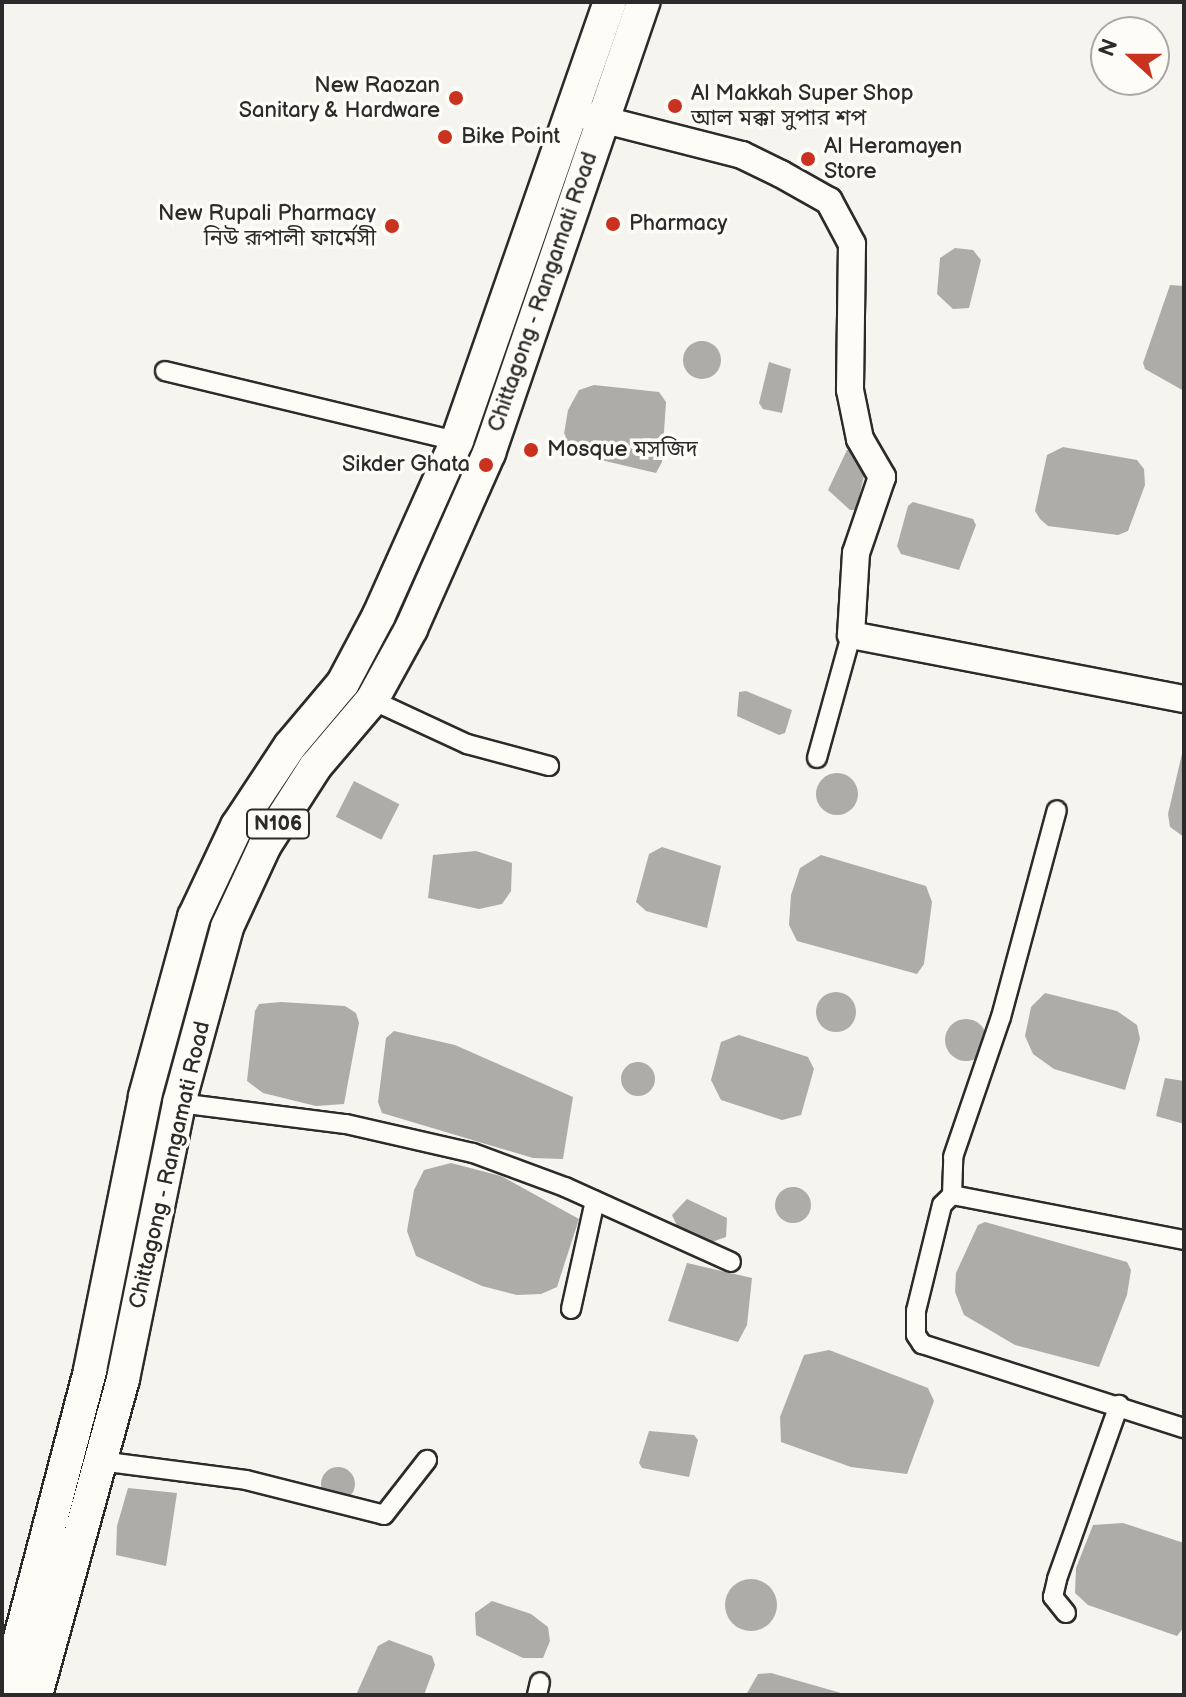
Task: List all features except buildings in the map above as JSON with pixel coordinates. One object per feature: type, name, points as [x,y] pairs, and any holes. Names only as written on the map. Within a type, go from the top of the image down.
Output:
[{"type":"highway","name":"Chittagong - Rangamati Road","points":[[36,1695],[123,1379],[179,1103],[220,950],[244,884],[315,767],[372,700],[411,629],[489,453],[585,115],[610,2]]},
{"type":"highway","name":"Chittagong - Rangamati Road","points":[[5,1695],[90,1370],[145,1096],[194,917],[237,826],[290,746],[343,683],[379,615],[457,441],[585,115],[643,2]]},
{"type":"main road","points":[[585,115],[742,155],[829,201],[852,244],[850,390],[860,439],[882,477],[856,553],[851,635],[1184,699]]},
{"type":"street","points":[[165,371],[457,441]]},
{"type":"street","points":[[817,758],[851,635]]},
{"type":"street","points":[[372,700],[467,744],[549,766]]},
{"type":"street","points":[[1057,810],[1001,1017],[953,1157],[952,1195],[942,1205],[920,1279],[916,1335],[922,1344],[1184,1428]]},
{"type":"street","points":[[179,1103],[346,1124],[473,1153],[595,1201],[731,1262]]},
{"type":"street","points":[[952,1195],[1184,1240]]},
{"type":"street","points":[[571,1309],[595,1201]]},
{"type":"street","points":[[1066,1613],[1053,1597],[1057,1579],[1119,1405]]},
{"type":"street","points":[[100,1461],[246,1480],[384,1515],[427,1460]]},
{"type":"shaded area","points":[[955,248],[973,250],[981,260],[969,308],[953,309],[937,294],[940,258]]},
{"type":"shaded area","points":[[1170,285],[1184,286],[1184,391],[1145,369],[1143,363]]},
{"type":"shaded area","points":[[702,341],[716,346],[721,360],[716,374],[702,379],[688,374],[683,360],[688,346]]},
{"type":"shaded area","points":[[769,362],[791,369],[782,413],[763,409],[759,403]]},
{"type":"shaded area","points":[[594,385],[659,392],[666,402],[662,462],[656,473],[571,453],[564,434],[568,410],[579,390]]},
{"type":"shaded area","points":[[1063,447],[1137,460],[1144,469],[1145,485],[1128,531],[1118,535],[1048,526],[1040,519],[1035,511],[1047,455]]},
{"type":"shaded area","points":[[847,450],[852,450],[865,472],[856,510],[850,510],[828,490]]},
{"type":"shaded area","points":[[913,502],[973,519],[976,525],[959,570],[901,554],[897,546],[908,506]]},
{"type":"shaded area","points":[[746,691],[792,710],[785,733],[779,735],[737,716],[739,692]]},
{"type":"shaded area","points":[[1184,745],[1184,837],[1170,827],[1168,814]]},
{"type":"shaded area","points":[[837,773],[852,779],[858,794],[852,809],[837,815],[822,809],[816,794],[822,779]]},
{"type":"shaded area","points":[[354,781],[399,804],[381,840],[336,817]]},
{"type":"shaded area","points":[[662,847],[721,866],[707,928],[646,911],[636,902],[649,854]]},
{"type":"shaded area","points":[[476,851],[512,863],[511,891],[502,904],[479,909],[428,898],[433,855]]},
{"type":"shaded area","points":[[821,855],[926,886],[932,902],[924,964],[917,974],[797,941],[789,925],[791,895],[800,868]]},
{"type":"shaded area","points":[[836,992],[850,998],[856,1012],[850,1026],[836,1032],[822,1026],[816,1012],[822,998]]},
{"type":"shaded area","points":[[1045,993],[1117,1011],[1137,1025],[1140,1039],[1125,1090],[1054,1069],[1033,1054],[1025,1036],[1031,1007]]},
{"type":"shaded area","points":[[281,1002],[345,1006],[356,1013],[359,1023],[344,1104],[316,1106],[263,1093],[247,1081],[255,1011],[259,1004]]},
{"type":"shaded area","points":[[966,1019],[981,1025],[987,1040],[981,1055],[966,1061],[951,1055],[945,1040],[951,1025]]},
{"type":"shaded area","points":[[394,1031],[455,1045],[573,1097],[563,1159],[533,1158],[382,1113],[378,1102],[386,1038]]},
{"type":"shaded area","points":[[739,1035],[808,1057],[814,1069],[801,1115],[782,1120],[721,1100],[711,1080],[721,1042]]},
{"type":"shaded area","points":[[638,1062],[650,1067],[655,1079],[650,1091],[638,1096],[626,1091],[621,1079],[626,1067]]},
{"type":"shaded area","points":[[1165,1078],[1184,1081],[1184,1124],[1156,1116]]},
{"type":"shaded area","points":[[451,1163],[501,1176],[579,1219],[557,1287],[541,1294],[517,1295],[482,1286],[416,1256],[407,1231],[414,1190],[424,1170]]},
{"type":"shaded area","points":[[793,1187],[805,1193],[811,1205],[805,1217],[793,1223],[781,1217],[775,1205],[781,1193]]},
{"type":"shaded area","points":[[687,1199],[727,1218],[726,1237],[709,1243],[679,1230],[672,1215]]},
{"type":"shaded area","points":[[985,1222],[1127,1262],[1131,1270],[1127,1295],[1099,1367],[1015,1345],[964,1315],[955,1292],[956,1273],[978,1225]]},
{"type":"shaded area","points":[[687,1263],[752,1278],[747,1325],[738,1342],[668,1321]]},
{"type":"shaded area","points":[[829,1350],[928,1388],[934,1401],[907,1474],[851,1467],[781,1442],[780,1417],[804,1355]]},
{"type":"shaded area","points":[[649,1431],[694,1435],[698,1440],[689,1477],[642,1468],[639,1463]]},
{"type":"shaded area","points":[[338,1467],[350,1472],[355,1484],[350,1496],[338,1501],[326,1496],[321,1484],[326,1472]]},
{"type":"shaded area","points":[[128,1488],[177,1493],[166,1566],[116,1555],[117,1526]]},
{"type":"shaded area","points":[[1123,1523],[1184,1543],[1184,1627],[1177,1636],[1088,1605],[1075,1593],[1076,1568],[1093,1525]]},
{"type":"shaded area","points":[[751,1579],[770,1586],[777,1605],[770,1624],[751,1631],[732,1624],[725,1605],[732,1586]]},
{"type":"shaded area","points":[[492,1601],[531,1614],[548,1627],[550,1641],[543,1658],[523,1658],[476,1635],[475,1613]]},
{"type":"shaded area","points":[[389,1640],[432,1656],[435,1665],[424,1695],[356,1695],[378,1646]]},
{"type":"shaded area","points":[[771,1673],[844,1695],[746,1695],[758,1674]]},
{"type":"place","name":"New Raozan Sanitary & Hardware","points":[[456,98]]},
{"type":"place","name":"Al Makkah Super Shop আল মক্কা সুপার শপ","points":[[675,106]]},
{"type":"place","name":"Bike Point","points":[[445,137]]},
{"type":"place","name":"Al Heramayen Store","points":[[808,159]]},
{"type":"place","name":"Pharmacy","points":[[613,224]]},
{"type":"place","name":"New Rupali Pharmacy নিউ রূপালী ফার্মেসী","points":[[392,226]]},
{"type":"place","name":"Mosque মসজিদ","points":[[531,450]]},
{"type":"place","name":"Sikder Ghata","points":[[486,465]]}]
